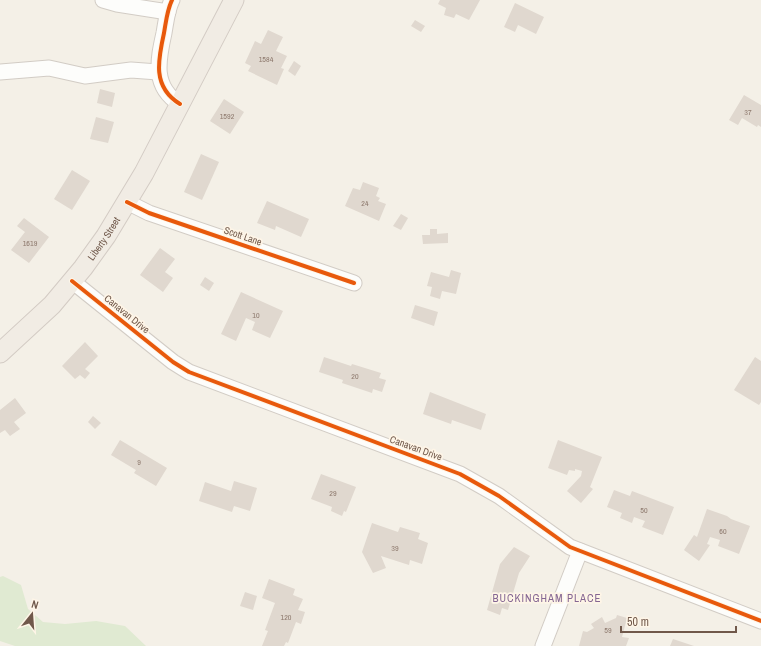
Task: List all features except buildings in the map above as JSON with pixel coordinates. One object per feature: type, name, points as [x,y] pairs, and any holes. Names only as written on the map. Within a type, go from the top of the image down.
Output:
[{"type":"main road","name":"Liberty Street","points":[[0,353],[40,317],[72,281],[94,253],[128,202],[234,0]]},
{"type":"street","points":[[103,0],[117,4],[170,6],[158,72],[163,88],[180,104]]},
{"type":"street","points":[[0,72],[48,68],[85,76],[131,70],[158,72]]},
{"type":"street","name":"Scott Lane","points":[[128,202],[149,213],[354,283]]},
{"type":"street","name":"Canavan Drive","points":[[72,281],[173,362],[189,372],[460,474],[499,496],[561,542],[580,551],[761,621]]},
{"type":"street","points":[[543,646],[580,551]]},
{"type":"green space","points":[[3,576],[21,585],[28,609],[43,622],[65,624],[96,621],[125,626],[146,646],[15,646],[0,641],[0,577]]},
{"type":"cycle path","points":[[172,0],[168,12],[160,53],[159,72],[165,90],[180,104]]},
{"type":"cycle path","points":[[127,202],[149,213],[354,283]]},
{"type":"cycle path","points":[[72,281],[173,362],[189,372],[460,474],[499,496],[570,547],[761,621]]},
{"type":"district","name":"BUCKINGHAM PLACE","points":[[547,598]]}]
